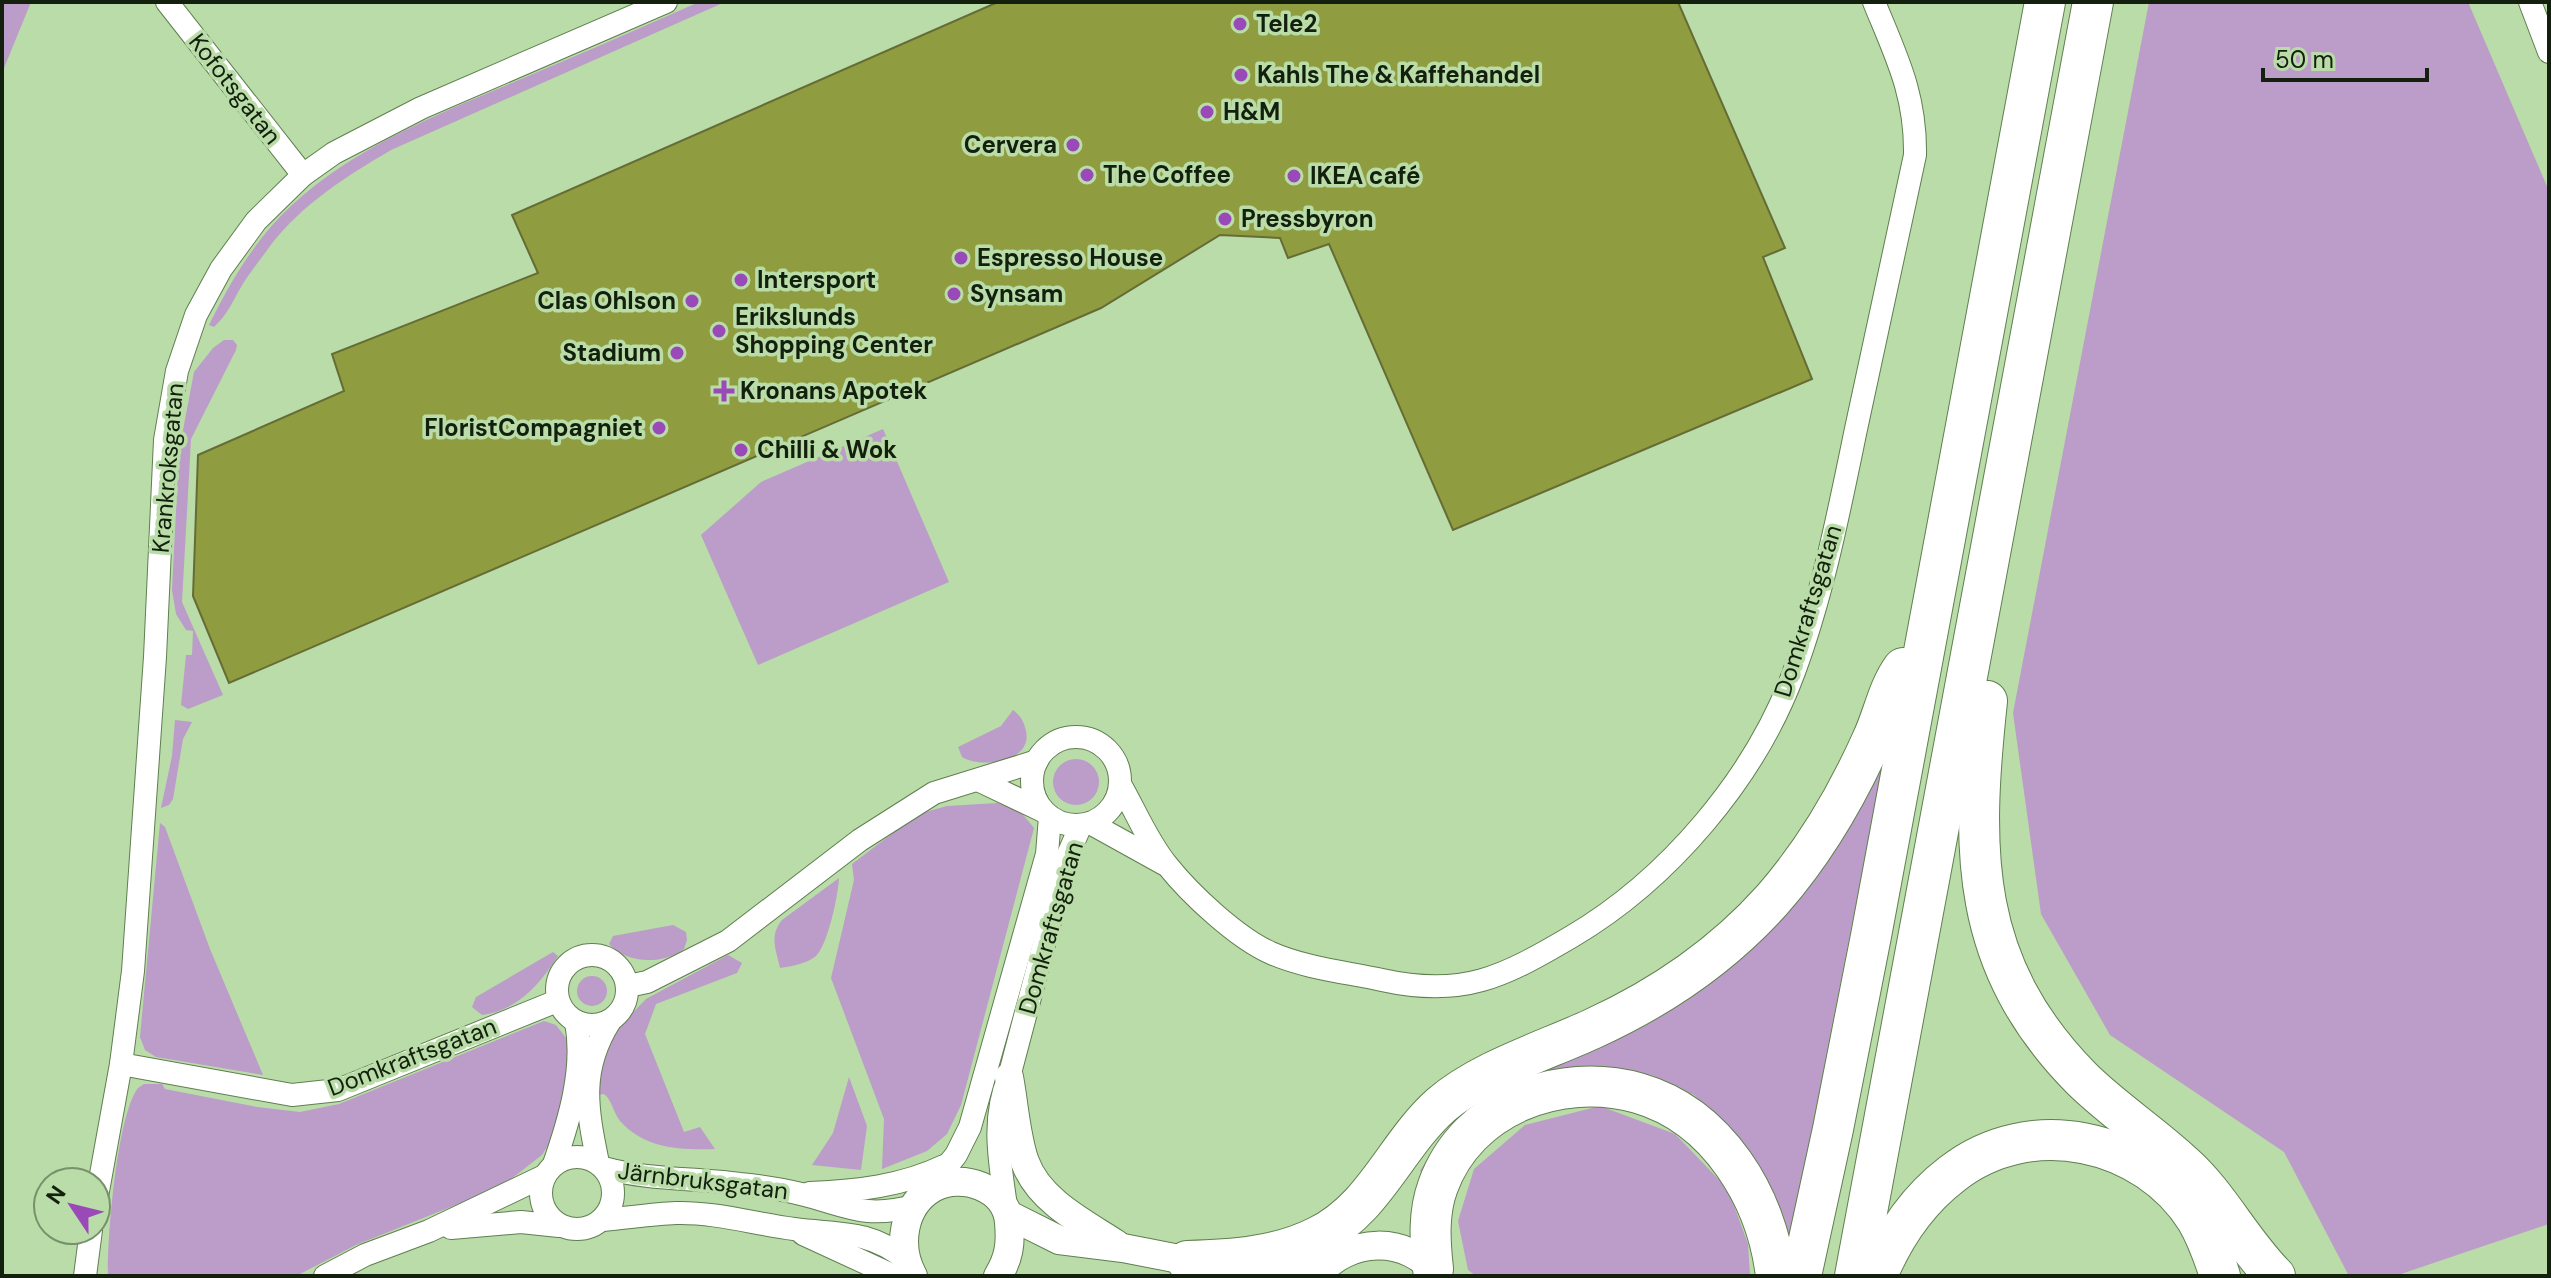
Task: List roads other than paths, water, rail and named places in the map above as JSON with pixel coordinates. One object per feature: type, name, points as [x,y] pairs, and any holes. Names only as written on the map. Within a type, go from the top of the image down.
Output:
[{"type":"highway","points":[[1801,1276],[1833,1129],[2045,2]]},
{"type":"highway","points":[[1855,1276],[2093,2]]},
{"type":"highway","points":[[1984,592],[1996,624],[1982,751],[1978,856],[1989,919],[2010,978],[2025,1007],[2063,1058],[2085,1081],[2185,1165],[2275,1276]]},
{"type":"highway","points":[[1187,1261],[1254,1256],[1292,1247],[1319,1236],[1347,1217],[1371,1193],[1416,1130],[1441,1105],[1469,1085],[1648,1001],[1702,965],[1750,923],[1793,875],[1830,822],[1861,765],[1897,676],[1926,635]]},
{"type":"highway","points":[[1328,1265],[1381,1222],[1390,1209],[1408,1166],[1448,1112],[1500,1071]]},
{"type":"highway","points":[[1436,1273],[1430,1218],[1437,1187],[1449,1161],[1468,1135],[1491,1116],[1518,1101],[1548,1090],[1578,1086],[1610,1087],[1640,1093],[1695,1122],[1737,1168],[1753,1196],[1766,1225],[1776,1276]]},
{"type":"highway","points":[[1877,1276],[1909,1217],[1953,1172],[1980,1156],[2039,1140],[2070,1140],[2100,1146],[2129,1157],[2155,1174],[2178,1195],[2197,1220],[2220,1276]]},
{"type":"street","name":"Kofotsgatan","points":[[167,2],[303,175]]},
{"type":"street","name":"Krankroksgatan","points":[[103,1166],[121,1064],[133,971],[155,657],[162,482],[170,400],[187,338],[221,269],[256,221],[303,175],[358,139],[408,114],[666,2]]},
{"type":"street","name":"Domkraftsgatan","points":[[1120,784],[1166,864],[1247,940],[1270,953],[1294,961],[1415,987],[1457,987],[1495,977],[1533,959],[1586,928],[1632,894],[1676,854],[1709,817],[1761,742],[1794,673],[1822,583],[1915,155],[1909,87],[1874,2]]},
{"type":"street","points":[[2530,2],[2549,52]]},
{"type":"street","points":[[1071,737],[1088,739],[1110,753],[1118,768],[1120,784],[1108,811],[1086,824],[1064,824],[1046,814],[1032,786],[1037,761],[1047,748],[1071,737]]},
{"type":"street","points":[[628,986],[647,982],[728,941],[860,840],[934,793],[1037,761]]},
{"type":"street","name":"Domkraftsgatan","points":[[919,1201],[956,1155],[970,1127],[1047,854],[1046,814],[980,781]]},
{"type":"street","name":"Domkraftsgatan","points":[[1008,1211],[997,1147],[1003,1092],[1067,857],[1086,824],[1166,864]]},
{"type":"street","points":[[429,1231],[494,1223],[559,1226],[574,1230],[589,1228],[602,1220],[611,1209],[614,1195],[612,1181],[601,1166],[587,1089],[589,1067],[598,1040],[624,1006],[628,986],[623,972],[613,961],[599,955],[584,955],[571,961],[561,972],[556,986],[557,1001],[564,1014],[576,1022],[593,1026],[610,1021]]},
{"type":"street","name":"Domkraftsgatan","points":[[121,1064],[292,1095],[338,1090],[557,1001]]},
{"type":"street","points":[[559,1226],[545,1213],[540,1194],[568,1119],[579,1062],[576,1022]]},
{"type":"street","points":[[1009,1077],[1025,1163],[1037,1183],[1071,1214],[1123,1248]]},
{"type":"street","name":"Järnbruksgatan","points":[[801,1194],[868,1189],[904,1182],[944,1166],[956,1155]]},
{"type":"street","points":[[325,1276],[365,1255],[429,1231],[549,1170],[568,1157],[583,1157],[601,1166]]},
{"type":"street","name":"Järnbruksgatan","points":[[601,1166],[630,1175],[741,1184],[801,1194],[864,1213],[880,1213],[919,1201]]},
{"type":"street","points":[[904,1270],[905,1226],[919,1201],[933,1188],[949,1182],[967,1182],[983,1186],[997,1195],[1008,1211],[1059,1240],[1252,1271],[1328,1265],[1363,1246],[1388,1245],[1407,1251],[1436,1273]]},
{"type":"street","points":[[998,1276],[1009,1253],[1008,1211]]},
{"type":"street","name":"Järnbruksgatan","points":[[602,1220],[679,1213],[860,1235],[888,1245],[904,1270]]},
{"type":"street","points":[[85,1276],[89,1246]]},
{"type":"place","name":"Tele2","points":[[1240,24]]},
{"type":"place","name":"Kahls The & Kaffehandel","points":[[1241,75]]},
{"type":"place","name":"H&M","points":[[1207,112]]},
{"type":"place","name":"Cervera","points":[[1073,145]]},
{"type":"place","name":"The Coffee","points":[[1087,175]]},
{"type":"place","name":"IKEA café","points":[[1294,176]]},
{"type":"place","name":"Pressbyron","points":[[1225,219]]},
{"type":"place","name":"Espresso House","points":[[961,258]]},
{"type":"place","name":"Intersport","points":[[741,280]]},
{"type":"place","name":"Synsam","points":[[954,294]]},
{"type":"place","name":"Clas Ohlson","points":[[692,301]]},
{"type":"place","name":"Erikslunds Shopping Center","points":[[719,331]]},
{"type":"place","name":"Stadium","points":[[677,353]]},
{"type":"place","name":"Kronans Apotek","points":[[724,391]]},
{"type":"place","name":"FloristCompagniet","points":[[659,428]]},
{"type":"place","name":"Chilli & Wok","points":[[741,450]]}]
